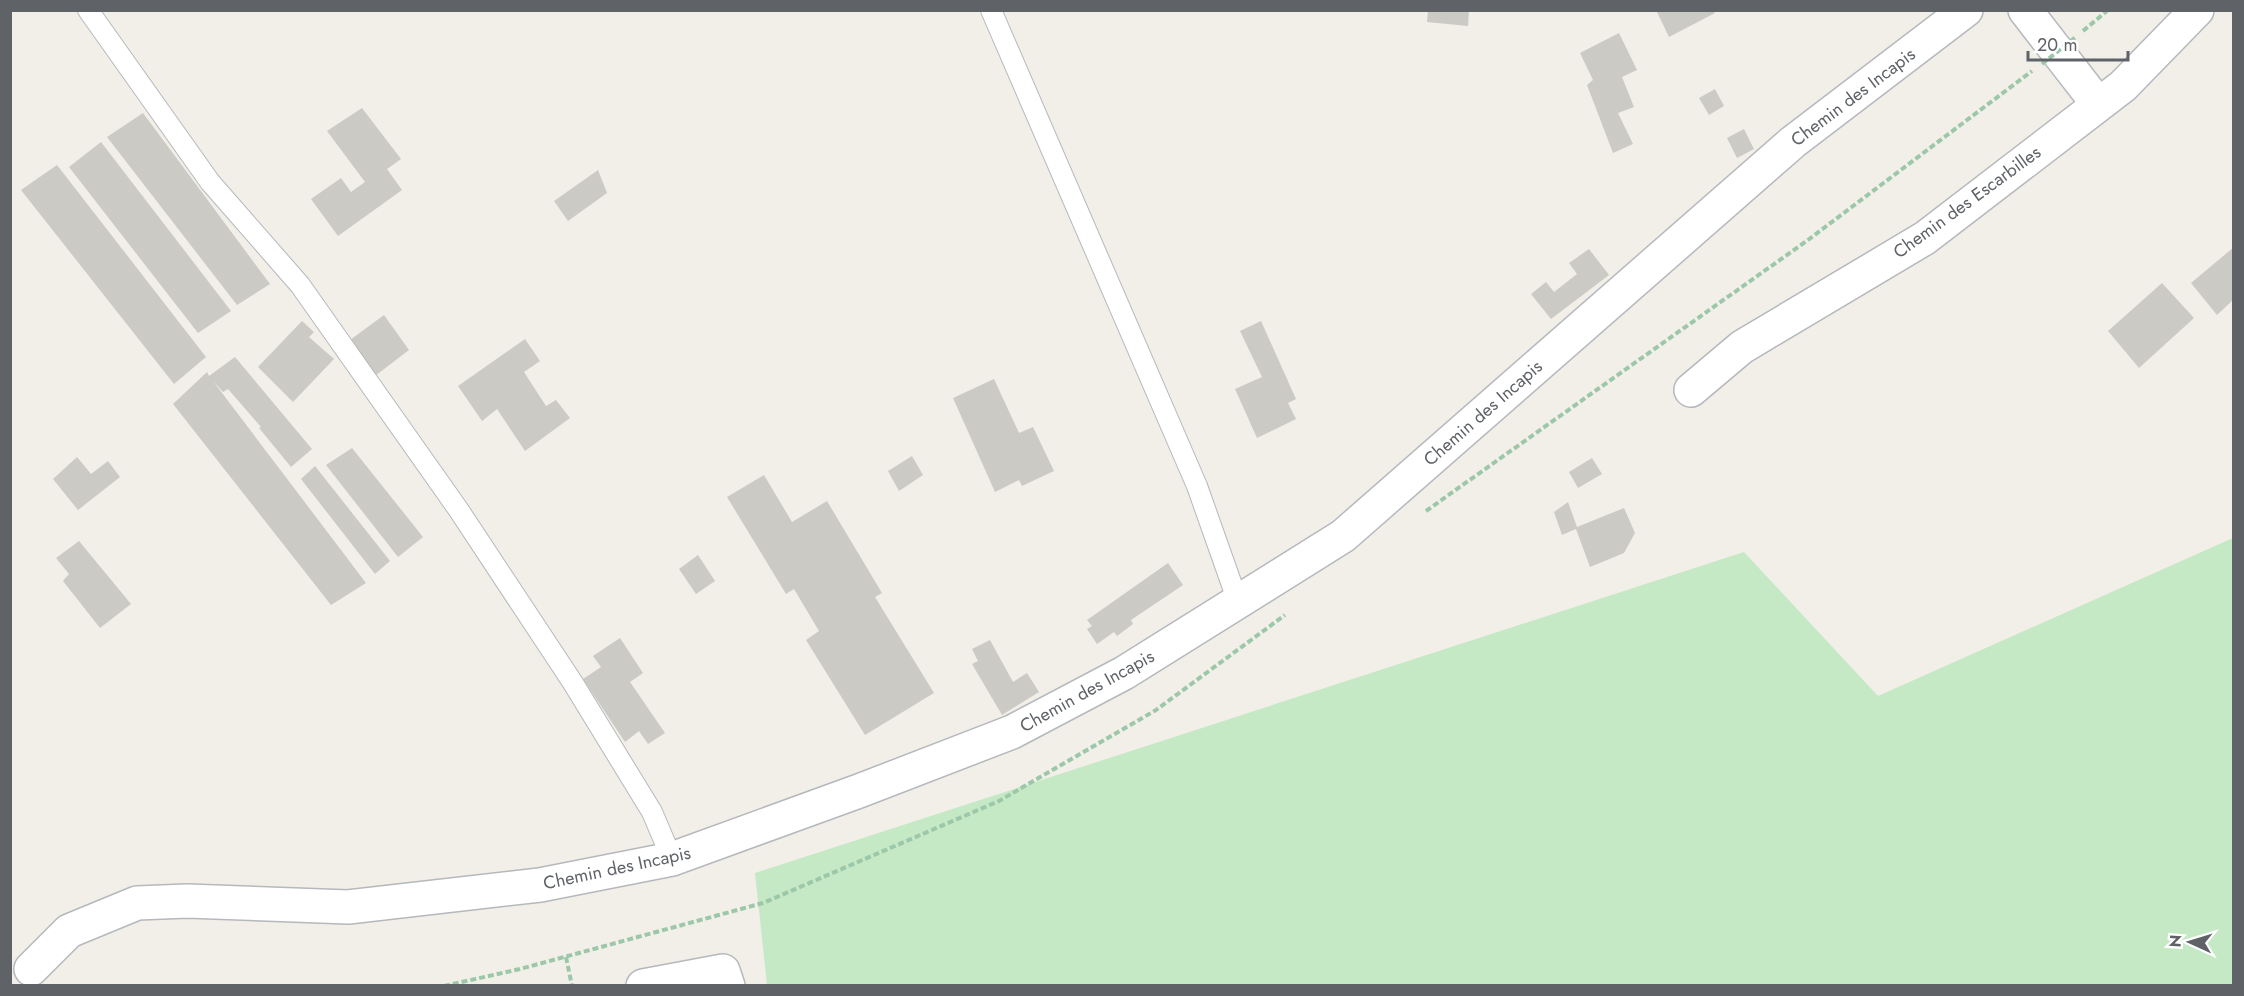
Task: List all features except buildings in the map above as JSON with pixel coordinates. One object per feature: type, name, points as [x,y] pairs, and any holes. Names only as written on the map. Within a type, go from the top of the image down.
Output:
[{"type":"street","name":"Chemin des Incapis","points":[[21,969],[69,931],[137,903],[187,901],[348,907],[540,885],[672,859],[809,810],[1012,732],[1124,673],[1343,536],[1793,142],[1966,10]]},
{"type":"street","points":[[2025,10],[2098,104]]},
{"type":"street","name":"Chemin des Escarbilles","points":[[1691,390],[1742,346],[1925,237],[2123,87],[2196,10]]},
{"type":"street","points":[[643,986],[723,971],[728,986]]},
{"type":"lane","points":[[88,10],[210,182],[300,285],[458,509],[573,684],[652,812],[672,859]]},
{"type":"lane","points":[[991,10],[1197,486],[1238,602]]},
{"type":"path","points":[[2042,64],[2108,10]]},
{"type":"path","points":[[566,957],[572,986]]},
{"type":"green space","points":[[2233,538],[2233,985],[767,985],[755,873],[1744,552],[1878,696]]}]
